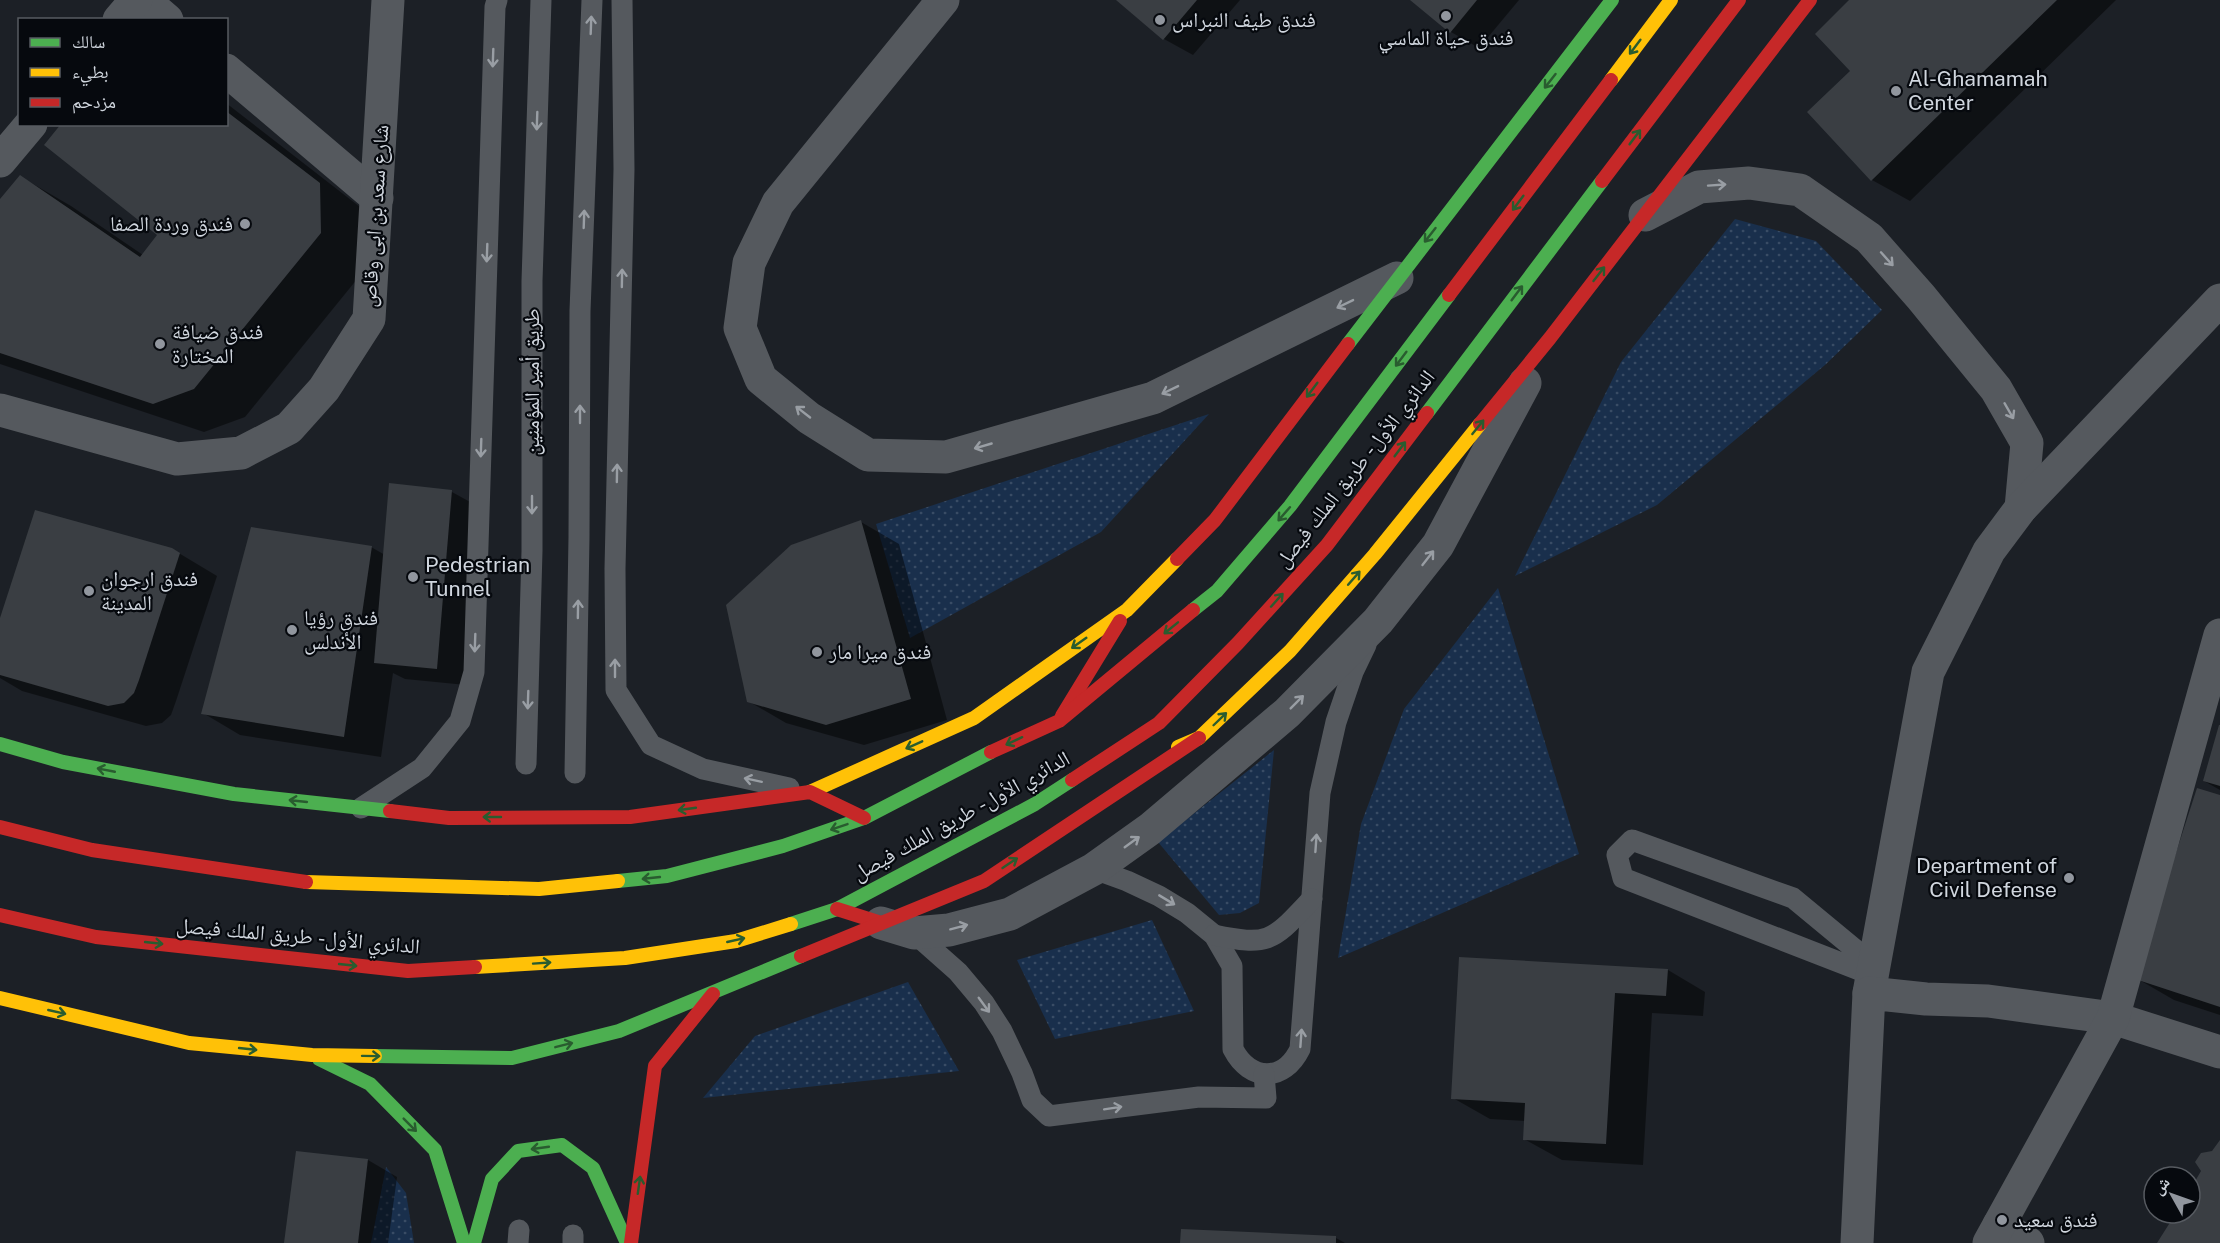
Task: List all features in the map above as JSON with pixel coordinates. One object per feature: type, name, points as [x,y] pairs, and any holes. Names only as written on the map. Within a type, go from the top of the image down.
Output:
[{"type":"main road","points":[[0,744],[63,762],[234,794],[449,818],[630,817],[810,792],[974,718],[1127,610],[1215,520],[1397,278],[1612,0]]},
{"type":"main road","name":"الدائري الأول - طريق الملك فيصل","points":[[0,827],[92,850],[316,884],[539,889],[667,876],[783,846],[864,818],[990,752],[1059,721],[1216,591],[1290,506],[1671,0]]},
{"type":"main road","name":"الدائري الأول - طريق الملك فيصل","points":[[0,915],[96,937],[408,971],[626,958],[736,941],[837,909],[1035,804],[1160,723],[1238,643],[1327,545],[1739,0]]},
{"type":"main road","points":[[0,998],[189,1043],[312,1055],[512,1058],[619,1031],[984,881],[1198,738],[1290,651],[1375,554],[1550,338],[1810,0]]},
{"type":"main road","points":[[1059,721],[1127,610]]},
{"type":"main road","points":[[1133,765],[1198,738]]},
{"type":"main road","points":[[1035,804],[1100,778]]},
{"type":"main road","points":[[810,792],[864,818]]},
{"type":"main road","points":[[800,934],[837,909],[881,923]]},
{"type":"main road","points":[[629,1243],[655,1066],[715,992],[771,953]]},
{"type":"main road","points":[[312,1055],[369,1084],[435,1150],[464,1243]]},
{"type":"main road","points":[[474,1243],[492,1179],[518,1151],[562,1145],[593,1168],[629,1243]]},
{"type":"street","points":[[121,18],[136,0]]},
{"type":"street","points":[[144,0],[165,18]]},
{"type":"street","name":"شارع سعد بن ابى وقاص","points":[[0,410],[177,459],[241,453],[289,428],[324,389],[369,319],[388,0]]},
{"type":"street","points":[[943,0],[778,203],[749,263],[740,328],[761,379],[809,418],[868,455],[946,457],[1153,398],[1397,278]]},
{"type":"street","points":[[1586,35],[1593,0]]},
{"type":"street","points":[[228,72],[377,198]]},
{"type":"street","points":[[0,161],[29,126]]},
{"type":"street","points":[[1645,215],[1700,187],[1749,183],[1800,190],[1869,238],[1921,297],[1996,389],[2027,443],[2021,508]]},
{"type":"street","points":[[1857,1243],[1872,978],[1928,672],[1989,551],[2021,508],[2220,300]]},
{"type":"street","points":[[881,923],[914,933],[949,930],[1010,914],[1094,869],[1150,829],[1287,713],[1378,621],[1438,545],[1550,338]]},
{"type":"street","points":[[2028,1243],[1994,1234],[2113,1018],[2220,635]]},
{"type":"street","points":[[1872,978],[1926,999],[1988,1001],[2113,1018],[2220,1052]]},
{"type":"lane","points":[[361,808],[422,768],[460,721],[474,672],[497,0]]},
{"type":"lane","name":"طريق أمير المؤمنين","points":[[526,764],[532,551],[532,281],[541,0]]},
{"type":"lane","points":[[576,773],[580,311],[592,0]]},
{"type":"lane","points":[[622,0],[624,169],[615,569],[616,690],[651,745],[703,769],[810,792]]},
{"type":"lane","points":[[1094,869],[1160,896],[1187,913],[1214,935],[1232,966],[1233,1049],[1245,1066],[1264,1074],[1276,1073],[1287,1067],[1295,1059],[1300,1049],[1320,793],[1336,722],[1353,672],[1378,621]]},
{"type":"lane","points":[[1632,840],[1794,898],[1872,978],[1623,878],[1617,855],[1632,840]]},
{"type":"lane","points":[[1214,935],[1245,941],[1267,940],[1286,927],[1312,899]]},
{"type":"lane","points":[[914,933],[958,972],[984,1003],[1002,1031],[1022,1073],[1032,1101],[1049,1116],[1199,1097],[1266,1098],[1264,1074]]},
{"type":"shaded area","points":[[1735,219],[1816,241],[1882,310],[1825,365],[1657,505],[1515,576],[1621,362]]},
{"type":"shaded area","points":[[1209,414],[1101,532],[910,638],[876,524]]},
{"type":"shaded area","points":[[1498,588],[1579,854],[1338,958],[1361,824],[1404,709]]},
{"type":"shaded area","points":[[1274,750],[1259,903],[1240,913],[1219,915],[1158,842]]},
{"type":"shaded area","points":[[1152,920],[1194,1011],[1055,1039],[1017,960]]},
{"type":"shaded area","points":[[908,982],[959,1071],[703,1098],[755,1036]]},
{"type":"shaded area","points":[[386,1167],[406,1193],[414,1243],[371,1243]]},
{"type":"building","name":"فندق طيف النبراس","points":[[1116,0],[1197,0],[1163,40]]},
{"type":"building","name":"فندق حياة الماسي","points":[[1410,0],[1477,0],[1450,33]]},
{"type":"building","name":"Al-Ghamamah Center","points":[[1849,0],[2057,0],[1871,181],[1807,112],[1850,71],[1815,34]]},
{"type":"building","points":[[228,113],[320,183],[321,233],[194,389],[153,404],[0,353],[0,199],[20,175],[140,257],[157,235],[44,145],[59,126],[228,126]]},
{"type":"building","name":"Pedestrian Tunnel","points":[[389,483],[452,490],[437,669],[374,663]]},
{"type":"building","name":"فندق ارجوان المدينة","points":[[35,510],[172,548],[180,553],[139,680],[134,693],[124,703],[108,706],[0,675],[0,618]]},
{"type":"building","name":"فندق ميرا مار","points":[[861,520],[911,699],[826,725],[747,702],[726,605],[791,545]]},
{"type":"building","name":"فندق رؤيا الأندلس","points":[[251,527],[372,546],[344,737],[201,714]]},
{"type":"building","points":[[2220,725],[2220,786],[2203,781]]},
{"type":"building","points":[[2197,788],[2220,795],[2220,1007],[2135,979]]},
{"type":"building","points":[[1459,957],[1668,969],[1666,996],[1615,993],[1606,1144],[1523,1140],[1525,1103],[1451,1099]]},
{"type":"building","points":[[2220,1140],[2220,1243],[2157,1243],[2168,1225],[2202,1225],[2202,1165],[2197,1165],[2195,1162],[2201,1153],[2212,1151]]},
{"type":"building","points":[[296,1151],[368,1159],[358,1243],[284,1243]]},
{"type":"building","points":[[1181,1229],[1336,1236],[1336,1243],[1180,1243]]},
{"type":"traffic: fast","points":[[1348,344],[1612,0]]},
{"type":"traffic: fast","points":[[1427,413],[1602,181]]},
{"type":"traffic: fast","points":[[1193,610],[1217,591],[1290,506],[1449,295]]},
{"type":"traffic: fast","points":[[0,744],[63,762],[234,794],[390,811]]},
{"type":"traffic: fast","points":[[618,881],[667,876],[783,846],[864,818],[991,752]]},
{"type":"traffic: fast","points":[[791,924],[837,909],[1035,804],[1072,780]]},
{"type":"traffic: fast","points":[[375,1056],[512,1058],[619,1031],[801,956]]},
{"type":"traffic: fast","points":[[319,1059],[370,1084],[435,1150],[464,1243]]},
{"type":"traffic: fast","points":[[474,1243],[492,1179],[518,1151],[562,1145],[593,1168],[627,1243]]},
{"type":"traffic: slow","points":[[1611,80],[1671,0]]},
{"type":"traffic: slow","points":[[1178,747],[1199,738],[1290,651],[1375,554],[1480,424]]},
{"type":"traffic: slow","points":[[810,792],[974,718],[1127,610],[1177,559]]},
{"type":"traffic: slow","points":[[306,882],[539,889],[618,881]]},
{"type":"traffic: slow","points":[[475,967],[625,958],[736,941],[791,924]]},
{"type":"traffic: slow","points":[[0,998],[189,1043],[312,1055],[375,1056]]},
{"type":"traffic: jam","points":[[1602,181],[1739,0]]},
{"type":"traffic: jam","points":[[1480,424],[1550,338],[1810,0]]},
{"type":"traffic: jam","points":[[1449,295],[1611,80]]},
{"type":"traffic: jam","points":[[1177,559],[1215,520],[1348,344]]},
{"type":"traffic: jam","points":[[1072,780],[1159,723],[1238,643],[1327,545],[1427,413]]},
{"type":"traffic: jam","points":[[991,752],[1059,721],[1193,610]]},
{"type":"traffic: jam","points":[[1062,716],[1120,621]]},
{"type":"traffic: jam","points":[[801,956],[984,881],[1199,738]]},
{"type":"traffic: jam","points":[[390,811],[449,818],[630,817],[810,792],[864,818]]},
{"type":"traffic: jam","points":[[0,827],[92,850],[306,882]]},
{"type":"traffic: jam","points":[[837,909],[881,923]]},
{"type":"traffic: jam","points":[[0,915],[96,937],[408,971],[475,967]]},
{"type":"traffic: jam","points":[[631,1243],[655,1066],[713,994]]},
{"type":"place","name":"فندق حياة الماسي","points":[[1446,16]]},
{"type":"place","name":"فندق طيف النبراس","points":[[1160,20]]},
{"type":"place","name":"Al-Ghamamah Center","points":[[1896,91]]},
{"type":"place","name":"فندق وردة الصفا","points":[[245,224]]},
{"type":"place","name":"فندق ضيافة المختارة","points":[[160,344]]},
{"type":"place","name":"Pedestrian Tunnel","points":[[413,577]]},
{"type":"place","name":"فندق ارجوان المدينة","points":[[89,591]]},
{"type":"place","name":"فندق رؤيا الأندلس","points":[[292,630]]},
{"type":"place","name":"فندق ميرا مار","points":[[817,652]]},
{"type":"place","name":"Department of Civil Defense","points":[[2069,878]]},
{"type":"place","name":"فندق سعيد","points":[[2002,1220]]}]
